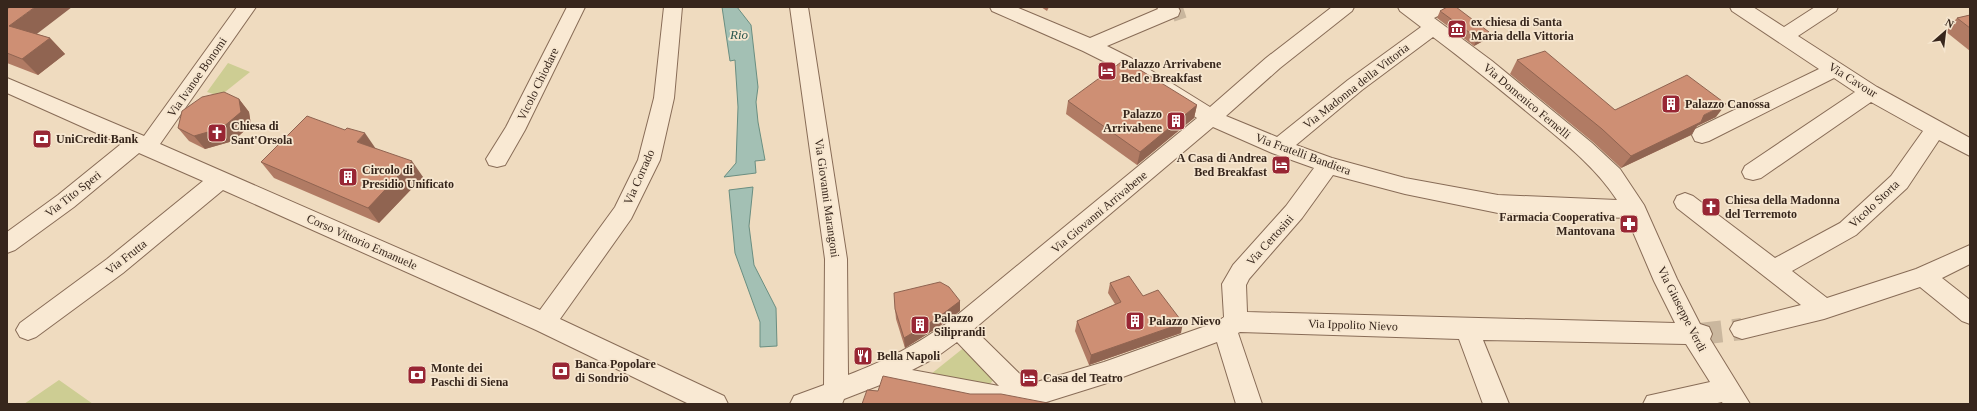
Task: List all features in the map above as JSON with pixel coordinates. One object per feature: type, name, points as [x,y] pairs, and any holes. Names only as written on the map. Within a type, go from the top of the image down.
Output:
[{"type":"street","name":"Via Ivanoe Bonomi","points":[[142,144],[247,7]]},
{"type":"street","name":"Vicolo Chiodare","points":[[497,159],[517,127],[576,7]]},
{"type":"street","name":"Via Corrado","points":[[544,323],[623,213],[649,160],[664,98],[673,7]]},
{"type":"street","name":"Via Giovanni Marangoni","points":[[799,7],[836,259],[832,397]]},
{"type":"street","name":"Via Fratelli Bandiera","points":[[999,7],[1090,46],[1124,63],[1212,118],[1279,147],[1328,165],[1405,186],[1498,204],[1634,209]]},
{"type":"street","name":"Via Giovanni Arrivabene","points":[[803,404],[832,397],[880,374],[926,351],[958,328],[1212,118],[1273,63],[1345,7]]},
{"type":"street","name":"Via Madonna della Vittoria","points":[[1279,147],[1350,88],[1421,17],[1441,7]]},
{"type":"street","name":"Via Cavour","points":[[1739,7],[1870,92],[1970,148]]},
{"type":"street","points":[[1784,36],[1829,7]]},
{"type":"street","points":[[1090,46],[1169,9]]},
{"type":"street","name":"Via Domenico Fernelli","points":[[1421,17],[1485,66],[1585,149],[1612,174],[1625,192],[1634,209]]},
{"type":"street","points":[[1702,135],[1836,69]]},
{"type":"street","name":"Corso Vittorio Emanuele","points":[[7,85],[221,178],[544,323],[715,404]]},
{"type":"street","points":[[1753,172],[1870,92]]},
{"type":"street","name":"Vicolo Storta","points":[[1774,270],[1848,229],[1899,182],[1936,129]]},
{"type":"street","name":"Via Tito Speri","points":[[7,244],[142,144]]},
{"type":"street","name":"Via Certosini","points":[[1249,404],[1230,325],[1234,284],[1294,212],[1328,165]]},
{"type":"street","name":"Via Frutta","points":[[28,330],[114,266],[221,178]]},
{"type":"street","points":[[1685,202],[1824,309]]},
{"type":"street","name":"Via Giuseppe Verdi","points":[[1634,209],[1666,281],[1733,397]]},
{"type":"street","points":[[1742,329],[1824,309],[1923,276],[1970,254]]},
{"type":"street","points":[[1923,276],[1970,314]]},
{"type":"street","name":"Via Ippolito Nievo","points":[[880,374],[991,397],[1026,397],[1104,373],[1230,325],[1696,334]]},
{"type":"street","points":[[958,328],[1026,397]]},
{"type":"street","points":[[1467,329],[1496,404]]},
{"type":"street","points":[[1656,404],[1733,397]]},
{"type":"green space","points":[[228,63],[250,72],[220,96],[207,92]]},
{"type":"green space","points":[[966,346],[998,375],[988,386],[926,378]]},
{"type":"green space","points":[[59,380],[93,404],[24,404]]},
{"type":"water","name":"Rio","points":[[722,7],[737,7],[751,25],[758,87],[756,102],[758,122],[765,160],[755,161],[756,173],[724,177],[736,163],[738,107],[735,60],[730,61]]},
{"type":"water","points":[[753,187],[749,226],[754,265],[776,308],[777,346],[760,347],[760,322],[735,253],[729,190]]},
{"type":"building","points":[[10,7],[35,7],[9,26],[50,38],[22,59],[7,53],[7,9]]},
{"type":"building","points":[[1447,7],[1456,7],[1489,32],[1477,38],[1440,11]]},
{"type":"building","points":[[1970,15],[1970,28],[1957,18]]},
{"type":"building","points":[[1545,51],[1615,110],[1687,75],[1726,104],[1704,115],[1701,122],[1631,156],[1602,129],[1517,60]]},
{"type":"building","name":"Palazzo Arrivabene","points":[[1124,60],[1197,105],[1140,152],[1068,101]]},
{"type":"building","points":[[224,92],[239,99],[241,112],[222,128],[194,136],[178,128],[182,111],[202,97]]},
{"type":"building","name":"Circolo di Presidio Unificato","points":[[307,116],[345,130],[347,128],[365,133],[357,142],[412,161],[368,208],[261,162]]},
{"type":"building","name":"Palazzo Nievo","points":[[1129,276],[1143,296],[1158,290],[1183,323],[1091,355],[1077,321],[1121,302],[1110,283]]},
{"type":"building","name":"Palazzo Siliprandi","points":[[940,282],[949,287],[960,301],[936,319],[904,338],[895,309],[894,293]]},
{"type":"building","points":[[883,376],[970,394],[1001,394],[1053,404],[862,404],[867,390],[878,391]]},
{"type":"tunnel","points":[[1171,11],[1183,7]]},
{"type":"tunnel","points":[[1700,334],[1742,329]]},
{"type":"place","name":"ex chiesa di Santa Maria della Vittoria","points":[[1457,29]]},
{"type":"place","name":"Palazzo Arrivabene Bed e Breakfast","points":[[1107,71]]},
{"type":"place","name":"Palazzo Canossa","points":[[1671,104]]},
{"type":"place","name":"Palazzo Arrivabene","points":[[1176,121]]},
{"type":"place","name":"Chiesa di Sant'Orsola","points":[[217,133]]},
{"type":"place","name":"UniCredit Bank","points":[[42,139]]},
{"type":"place","name":"A Casa di Andrea Bed Breakfast","points":[[1281,165]]},
{"type":"place","name":"Circolo di Presidio Unificato","points":[[348,177]]},
{"type":"place","name":"Chiesa della Madonna del Terremoto","points":[[1711,207]]},
{"type":"place","name":"Farmacia Cooperativa Mantovana","points":[[1629,224]]},
{"type":"place","name":"Palazzo Nievo","points":[[1135,321]]},
{"type":"place","name":"Palazzo Siliprandi","points":[[920,325]]},
{"type":"place","name":"Bella Napoli","points":[[863,356]]},
{"type":"place","name":"Banca Popolare di Sondrio","points":[[561,371]]},
{"type":"place","name":"Monte dei Paschi di Siena","points":[[417,375]]},
{"type":"place","name":"Casa del Teatro","points":[[1029,378]]}]
